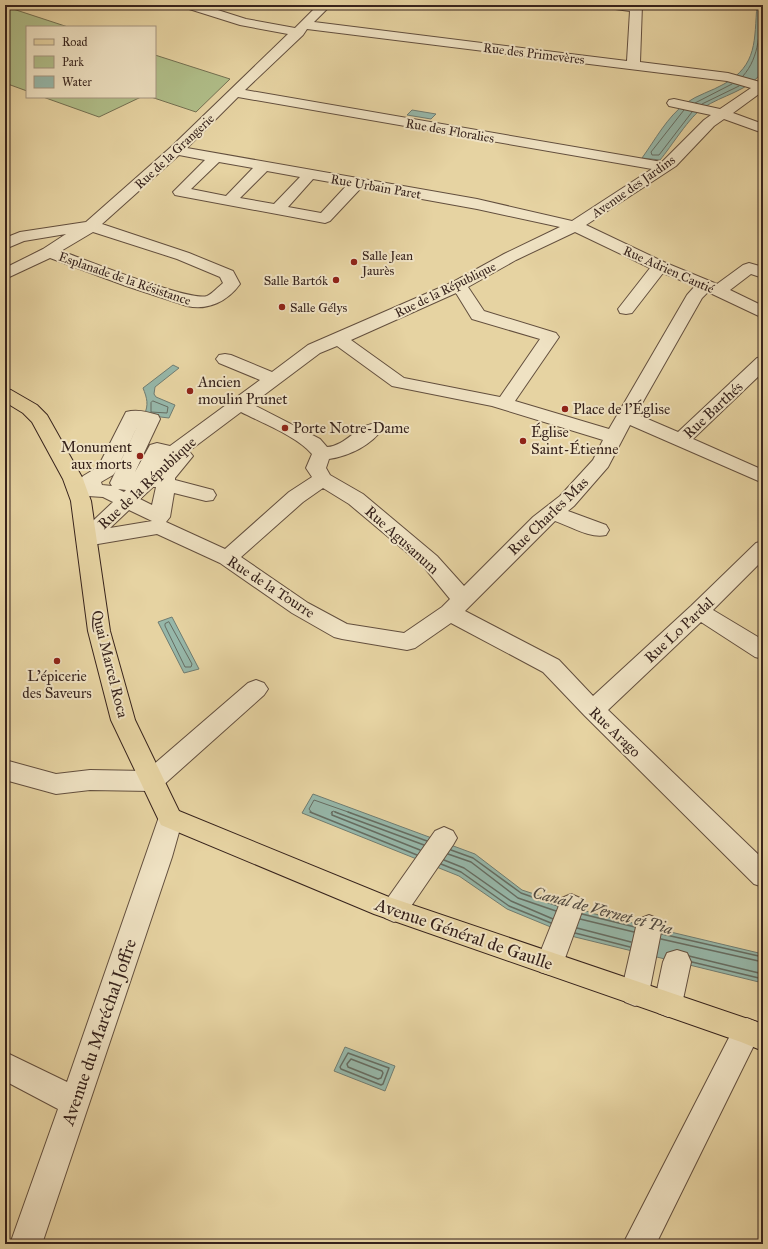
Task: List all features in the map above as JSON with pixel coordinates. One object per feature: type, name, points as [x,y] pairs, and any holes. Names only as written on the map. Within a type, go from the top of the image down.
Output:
[{"type":"main road","name":"Quai Marcel Roca","points":[[5,394],[30,409],[40,419],[73,479],[81,501],[99,631],[123,720],[170,818]]},
{"type":"main road","name":"Avenue Général de Gaulle","points":[[170,818],[394,910],[755,1034]]},
{"type":"street","name":"Rue des Primevères","points":[[190,5],[244,22],[634,65],[728,77],[760,86]]},
{"type":"street","name":"Rue de la Grangerie","points":[[5,274],[49,252],[91,226],[176,150],[325,5]]},
{"type":"street","points":[[612,5],[636,7],[634,65]]},
{"type":"street","name":"Avenue des Jardins","points":[[575,226],[671,163],[709,123],[714,111],[760,86]]},
{"type":"street","name":"Rue des Floralies","points":[[236,93],[664,167]]},
{"type":"street","points":[[674,103],[714,111],[763,128]]},
{"type":"street","name":"Rue Urbain Paret","points":[[176,150],[477,204],[575,226]]},
{"type":"street","points":[[216,157],[180,192],[325,218],[357,182]]},
{"type":"street","points":[[229,201],[264,166]]},
{"type":"street","points":[[277,210],[310,174]]},
{"type":"street","points":[[5,244],[20,237],[91,226]]},
{"type":"street","name":"Esplanade de la Résistance","points":[[49,252],[132,283],[193,302],[211,300],[232,284],[227,274],[183,256],[91,226]]},
{"type":"street","name":"Rue Adrien Cantié","points":[[575,226],[660,266],[713,288],[763,313]]},
{"type":"street","name":"Rue de la République","points":[[174,453],[314,349],[459,285],[510,257],[575,226]]},
{"type":"street","points":[[626,309],[660,266]]},
{"type":"street","name":"Rue Charles Mas","points":[[456,606],[540,522],[567,501],[601,463],[625,416],[696,296],[749,268],[763,273]]},
{"type":"street","points":[[459,285],[478,315],[550,337],[499,402]]},
{"type":"street","points":[[339,339],[398,382],[499,402],[614,437]]},
{"type":"street","points":[[225,359],[273,378]]},
{"type":"street","name":"Rue Barthés","points":[[680,441],[763,362]]},
{"type":"street","points":[[242,401],[285,428],[313,443],[322,453],[333,454],[349,448],[374,428]]},
{"type":"street","points":[[133,416],[151,419],[120,483],[138,485],[157,449],[183,456],[165,477],[158,482],[160,517],[106,491],[96,492],[90,480],[106,471],[133,416]]},
{"type":"street","points":[[625,416],[763,477]]},
{"type":"street","points":[[227,558],[296,497],[323,479],[316,468],[322,453]]},
{"type":"street","name":"Rue Agusanum","points":[[323,479],[356,499],[430,561],[456,606]]},
{"type":"street","points":[[158,482],[206,495]]},
{"type":"street","name":"Rue de la République","points":[[86,539],[127,502],[158,482]]},
{"type":"street","points":[[552,512],[599,530]]},
{"type":"street","name":"Rue de la Tourre","points":[[86,539],[159,527],[227,558],[300,608],[342,631],[407,642],[456,606]]},
{"type":"street","name":"Rue Lo Pardal","points":[[593,710],[700,611],[763,548]]},
{"type":"street","name":"Rue Arago","points":[[456,606],[551,666],[593,710],[760,867]]},
{"type":"street","points":[[700,611],[763,651]]},
{"type":"street","points":[[5,770],[56,784],[90,780],[151,781],[256,689]]},
{"type":"street","name":"Avenue du Maréchal Joffre","points":[[26,1244],[159,857],[170,818]]},
{"type":"street","points":[[394,910],[444,838]]},
{"type":"street","points":[[550,963],[571,906]]},
{"type":"street","points":[[635,993],[649,927]]},
{"type":"street","points":[[668,1004],[677,962]]},
{"type":"street","points":[[639,1244],[755,1034]]},
{"type":"street","points":[[5,1066],[75,1102]]},
{"type":"green space","points":[[7,7],[65,26],[26,26],[26,91],[5,83],[5,9]]},
{"type":"green space","points":[[156,55],[230,79],[196,112],[154,98],[156,98]]},
{"type":"green space","points":[[46,98],[139,98],[99,117]]},
{"type":"water","points":[[757,5],[763,5],[763,71],[757,78],[743,88],[710,103],[698,112],[660,160],[642,158],[667,122],[679,109],[695,98],[724,84],[735,77],[743,69],[749,60],[752,50]]},
{"type":"water","points":[[412,110],[436,114],[431,119],[407,115]]},
{"type":"water","points":[[173,365],[179,368],[155,387],[154,394],[156,397],[175,405],[169,418],[144,415],[147,408],[147,402],[143,388]]},
{"type":"water","points":[[172,617],[199,669],[184,673],[158,622]]},
{"type":"water","name":"Canal de Vernet et Pia","points":[[313,794],[475,854],[522,890],[595,914],[763,954],[763,983],[575,937],[507,909],[459,876],[302,813]]},
{"type":"water","points":[[345,1047],[395,1066],[385,1091],[334,1071]]},
{"type":"place","name":"Salle Jean Jaurès","points":[[354,262]]},
{"type":"place","name":"Salle Bartók","points":[[336,280]]},
{"type":"place","name":"Salle Gélys","points":[[282,307]]},
{"type":"place","name":"Ancien moulin Prunet","points":[[190,391]]},
{"type":"place","name":"Place de l'Église","points":[[565,409]]},
{"type":"place","name":"Porte Notre-Dame","points":[[285,428]]},
{"type":"place","name":"Église Saint-Étienne","points":[[523,441]]},
{"type":"place","name":"Monument aux morts","points":[[140,456]]},
{"type":"place","name":"L'épicerie des Saveurs","points":[[57,661]]}]
